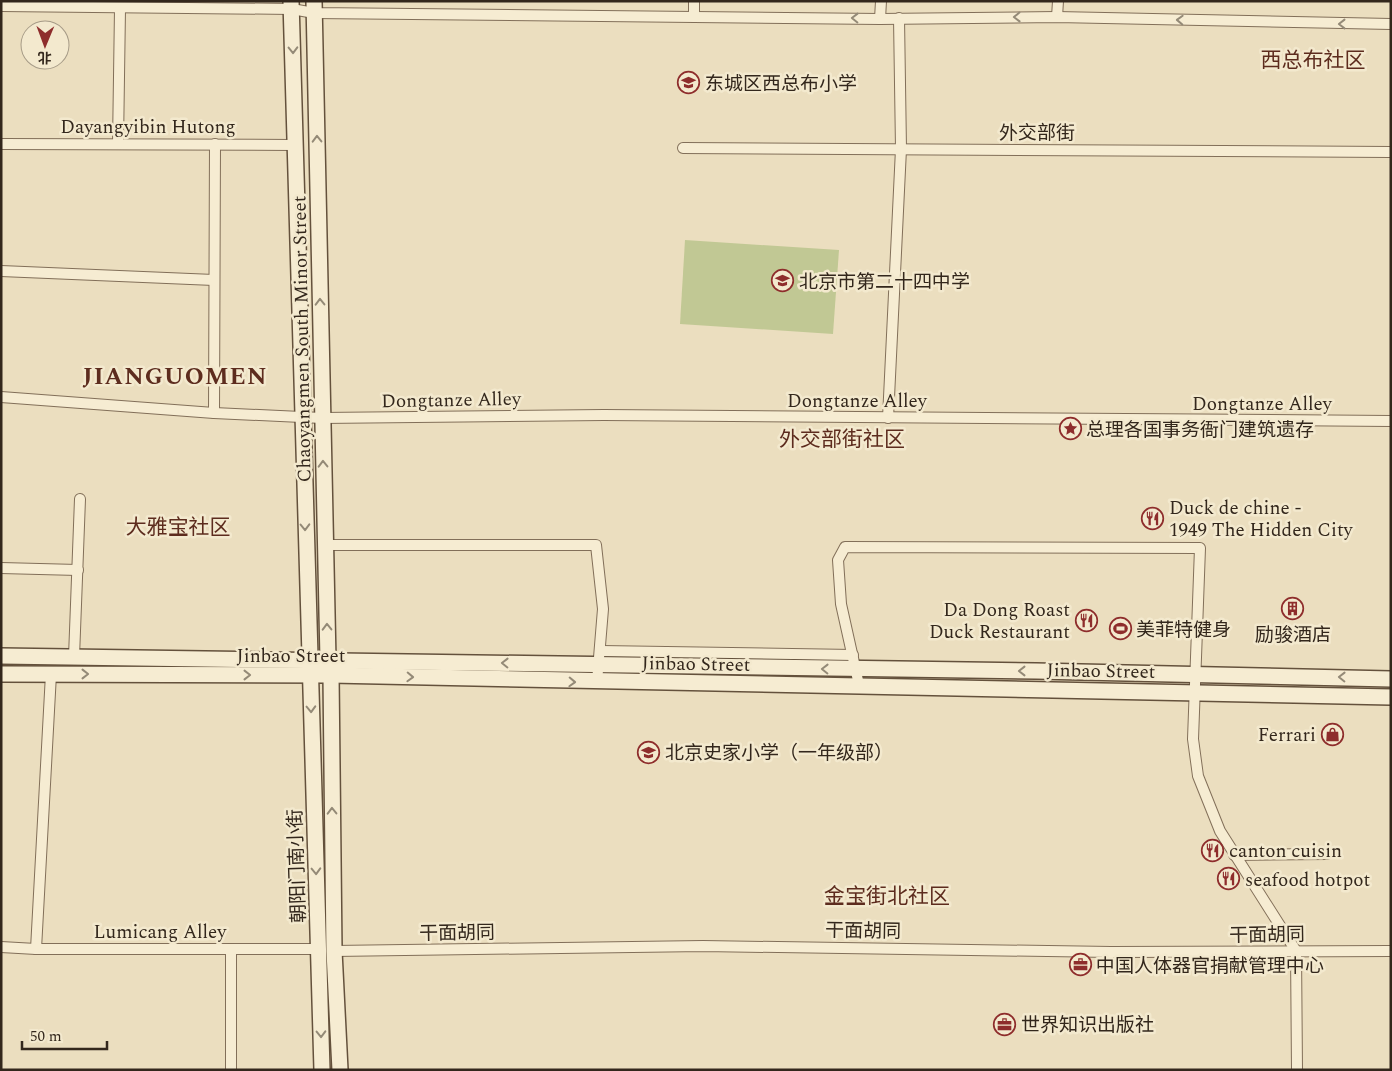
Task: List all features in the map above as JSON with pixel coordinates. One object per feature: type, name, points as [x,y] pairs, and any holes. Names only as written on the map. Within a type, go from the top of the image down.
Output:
[{"type":"main road","name":"Chaoyangmen South Minor Street","points":[[292,5],[294,145],[310,668]]},
{"type":"main road","name":"Chaoyangmen South Minor Street","points":[[314,7],[325,545],[330,675]]},
{"type":"main road","name":"Jinbao Street","points":[[1,656],[74,657],[310,668],[330,675],[1391,697]]},
{"type":"main road","name":"Jinbao Street","points":[[1,674],[310,668],[328,660],[600,658],[855,662],[1195,674],[1391,678]]},
{"type":"main road","name":"朝阳门南小街","points":[[310,668],[322,1070]]},
{"type":"main road","name":"朝阳门南小街","points":[[330,675],[334,951],[340,1070]]},
{"type":"street","points":[[694,1],[694,17]]},
{"type":"street","points":[[880,19],[881,1]]},
{"type":"street","points":[[1057,17],[1058,1]]},
{"type":"street","points":[[1,6],[120,9],[292,5],[694,17],[880,19],[1057,17],[1391,24]]},
{"type":"street","points":[[118,144],[120,9]]},
{"type":"street","points":[[888,418],[901,149],[900,18]]},
{"type":"street","name":"Dayangyibin Hutong","points":[[1,144],[294,145]]},
{"type":"street","points":[[214,413],[215,144]]},
{"type":"street","name":"外交部街","points":[[683,148],[1391,152]]},
{"type":"street","points":[[1,271],[214,280]]},
{"type":"street","name":"Dongtanze Alley","points":[[1,397],[214,413],[322,418],[604,415],[1391,421]]},
{"type":"street","points":[[74,657],[80,499]]},
{"type":"street","points":[[325,545],[596,545],[604,610],[597,682]]},
{"type":"street","points":[[858,685],[855,662],[841,604],[838,560],[845,547],[1200,548],[1194,692],[1194,739],[1198,776],[1220,831],[1296,951],[1297,1070]]},
{"type":"street","points":[[1,568],[78,570]]},
{"type":"street","points":[[36,948],[51,674]]},
{"type":"street","points":[[1234,855],[1327,854]]},
{"type":"street","name":"Lumicang Alley","points":[[1,946],[36,948],[319,949]]},
{"type":"street","name":"干面胡同","points":[[334,951],[703,946],[1101,952],[1391,951]]},
{"type":"street","points":[[231,949],[231,1070]]},
{"type":"green space","points":[[685,240],[839,250],[833,334],[680,324]]},
{"type":"place","name":"东城区西总布小学","points":[[689,83]]},
{"type":"place","name":"北京市第二十四中学","points":[[783,281]]},
{"type":"place","name":"总理各国事务衙门建筑遗存","points":[[1070,429]]},
{"type":"place","name":"Duck de chine - 1949 The Hidden City","points":[[1153,518]]},
{"type":"place","name":"励骏酒店","points":[[1293,608]]},
{"type":"place","name":"Da Dong Roast Duck Restaurant","points":[[1086,620]]},
{"type":"place","name":"美菲特健身","points":[[1120,629]]},
{"type":"place","name":"Ferrari","points":[[1332,734]]},
{"type":"place","name":"北京史家小学（一年级部）","points":[[649,752]]},
{"type":"place","name":"canton cuisin","points":[[1213,850]]},
{"type":"place","name":"seafood hotpot","points":[[1229,879]]},
{"type":"place","name":"中国人体器官捐献管理中心","points":[[1080,965]]},
{"type":"place","name":"世界知识出版社","points":[[1005,1024]]},
{"type":"district","name":"西总布社区","points":[[1313,60]]},
{"type":"district","name":"JIANGUOMEN","points":[[175,376]]},
{"type":"district","name":"外交部街社区","points":[[842,439]]},
{"type":"district","name":"大雅宝社区","points":[[178,527]]},
{"type":"district","name":"金宝街北社区","points":[[887,896]]}]
